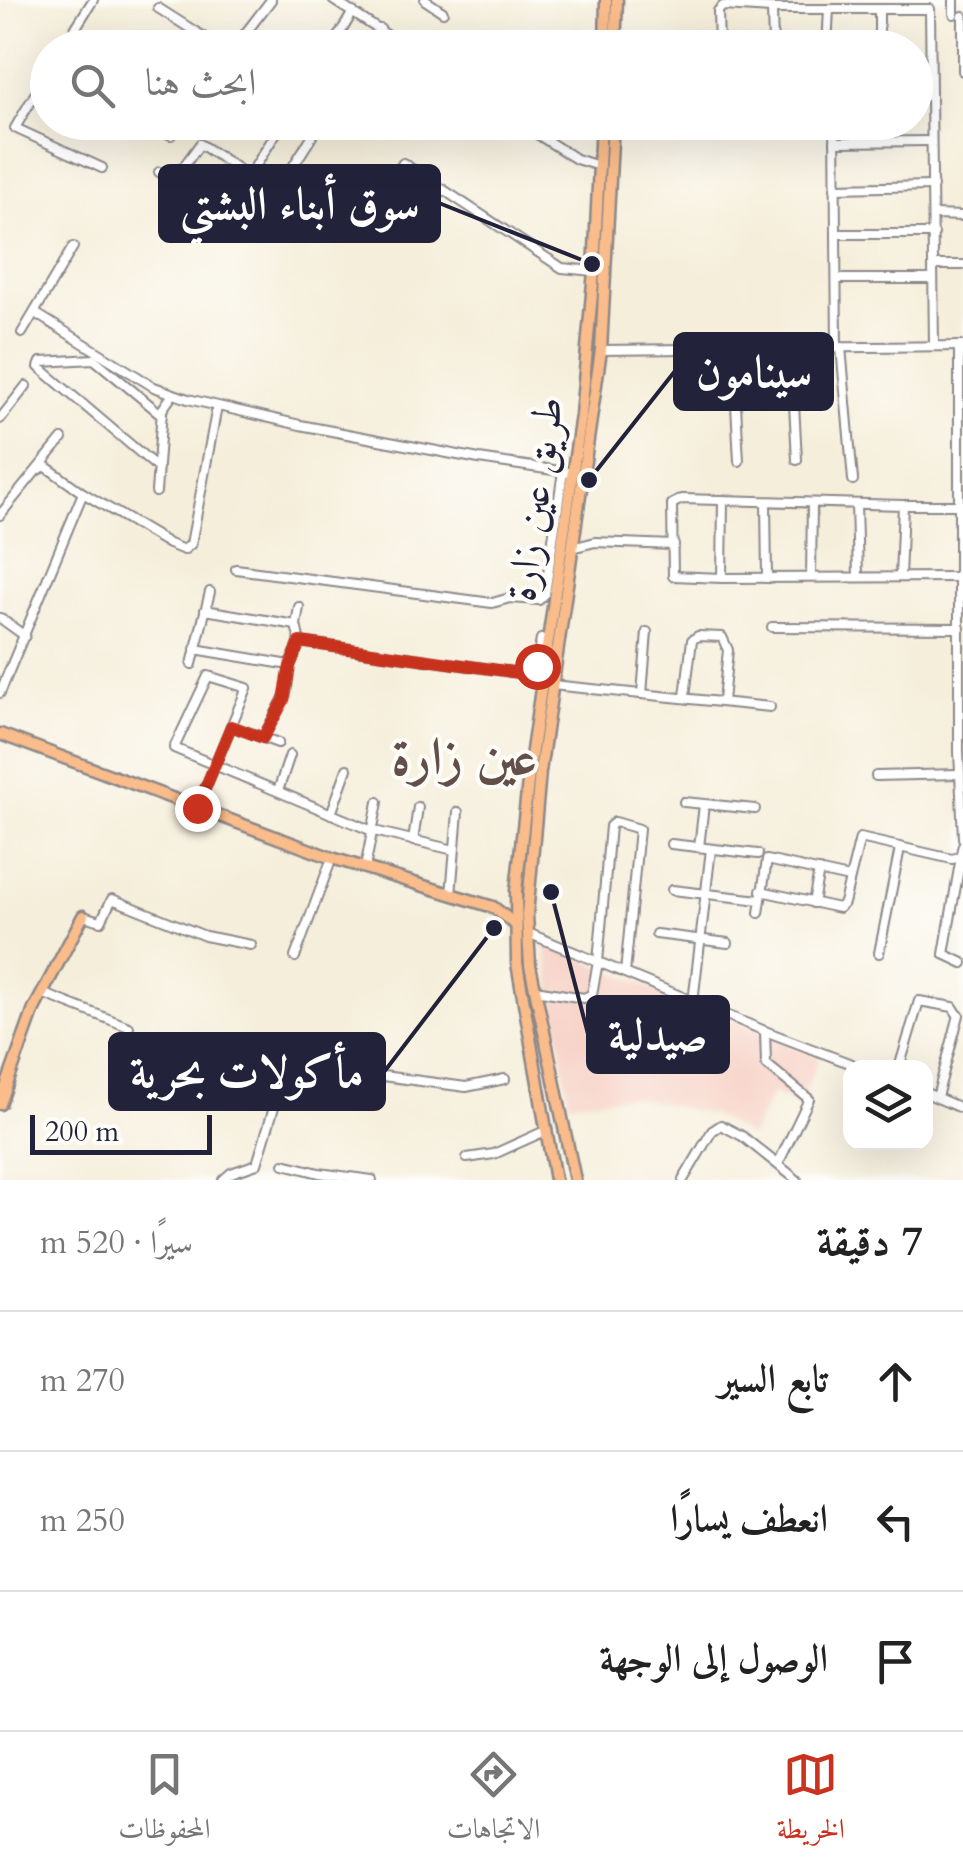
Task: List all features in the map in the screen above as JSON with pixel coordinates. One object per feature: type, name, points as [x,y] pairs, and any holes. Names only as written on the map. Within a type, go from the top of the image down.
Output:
[{"type":"main road","points":[[605,30],[606,0]]},
{"type":"main road","points":[[615,30],[616,0]]},
{"type":"main road","name":"طريق عين زارة","points":[[555,1180],[517,963],[516,891],[594,270],[600,140]]},
{"type":"main road","name":"طريق عين زارة","points":[[575,1180],[535,990],[528,933],[530,850],[601,350],[612,140]]},
{"type":"main road","points":[[0,734],[332,858],[493,906],[516,925]]},
{"type":"main road","points":[[493,906],[507,903],[516,891]]},
{"type":"main road","points":[[0,1104],[14,1058],[42,993],[83,916]]},
{"type":"main road","points":[[548,1145],[558,1149],[566,1142]]},
{"type":"street","points":[[74,30],[93,0]]},
{"type":"street","points":[[248,30],[271,0]]},
{"type":"street","points":[[333,0],[380,29]]},
{"type":"street","points":[[426,0],[443,12]]},
{"type":"street","points":[[954,0],[959,15],[963,71]]},
{"type":"street","points":[[158,8],[193,30]]},
{"type":"street","points":[[719,30],[720,8],[930,9],[930,30]]},
{"type":"street","points":[[772,9],[773,30]]},
{"type":"street","points":[[828,30],[829,9]]},
{"type":"street","points":[[879,9],[879,30]]},
{"type":"street","points":[[342,30],[353,12]]},
{"type":"street","points":[[30,103],[15,126],[30,136]]},
{"type":"street","points":[[39,140],[102,168]]},
{"type":"street","points":[[213,234],[272,140]]},
{"type":"street","points":[[255,227],[310,140]]},
{"type":"street","points":[[546,140],[576,159],[599,166]]},
{"type":"street","points":[[852,480],[839,346],[835,142],[931,141],[934,346]]},
{"type":"street","points":[[173,181],[200,144],[249,176]]},
{"type":"street","points":[[372,212],[401,163],[562,268],[594,270]]},
{"type":"street","points":[[160,172],[224,216]]},
{"type":"street","points":[[404,233],[436,185]]},
{"type":"street","points":[[835,188],[933,186]]},
{"type":"street","points":[[934,216],[963,216]]},
{"type":"street","points":[[836,234],[934,234]]},
{"type":"street","points":[[22,333],[73,247]]},
{"type":"street","points":[[934,265],[963,265]]},
{"type":"street","points":[[837,280],[933,278]]},
{"type":"street","points":[[35,313],[154,387],[173,394],[217,407],[479,459],[568,472],[541,599],[510,598],[492,603],[236,569]]},
{"type":"street","points":[[601,350],[961,346],[958,578],[963,842],[944,954],[963,963]]},
{"type":"street","points":[[791,347],[796,460]]},
{"type":"street","points":[[734,348],[739,461]]},
{"type":"street","points":[[158,468],[40,366],[41,362],[94,359],[162,415]]},
{"type":"street","points":[[0,419],[26,386]]},
{"type":"street","points":[[156,492],[162,415],[173,394]]},
{"type":"street","points":[[38,470],[45,466],[83,493],[184,550],[191,544],[217,407]]},
{"type":"street","points":[[1,516],[62,439]]},
{"type":"street","points":[[0,693],[83,493]]},
{"type":"street","points":[[722,578],[723,500]]},
{"type":"street","points":[[958,578],[673,576],[673,501],[903,504],[960,501]]},
{"type":"street","points":[[766,503],[767,578]]},
{"type":"street","points":[[811,576],[812,504]]},
{"type":"street","points":[[856,504],[858,576]]},
{"type":"street","points":[[900,577],[903,504]]},
{"type":"street","points":[[574,535],[594,542],[674,545]]},
{"type":"street","points":[[572,548],[594,542]]},
{"type":"street","points":[[192,664],[210,592]]},
{"type":"street","points":[[263,738],[284,700],[290,666],[300,642],[296,624],[299,607]]},
{"type":"street","points":[[206,610],[296,624]]},
{"type":"street","points":[[0,618],[26,636]]},
{"type":"street","points":[[772,627],[961,624]]},
{"type":"street","points":[[642,694],[646,632]]},
{"type":"street","points":[[685,696],[692,640],[698,636],[722,637],[728,650],[723,701]]},
{"type":"street","points":[[300,642],[526,674],[536,668],[541,639]]},
{"type":"street","points":[[195,648],[290,666]]},
{"type":"street","points":[[197,808],[215,764],[247,688],[208,676],[174,748],[215,764],[370,830],[454,850]]},
{"type":"street","points":[[552,686],[770,707]]},
{"type":"street","points":[[231,726],[278,743]]},
{"type":"street","points":[[278,791],[290,755]]},
{"type":"street","points":[[331,814],[347,770]]},
{"type":"street","points":[[876,776],[961,779]]},
{"type":"street","points":[[365,868],[378,802]]},
{"type":"street","points":[[684,802],[754,809]]},
{"type":"street","points":[[699,847],[704,804]]},
{"type":"street","points":[[413,841],[418,807]]},
{"type":"street","points":[[451,895],[458,812]]},
{"type":"street","points":[[535,990],[589,997],[598,962],[610,826],[615,822],[638,829],[625,973]]},
{"type":"street","points":[[672,890],[761,895],[842,907],[860,838],[947,858],[962,857]]},
{"type":"street","points":[[671,844],[758,854]]},
{"type":"street","points":[[879,952],[900,848]]},
{"type":"street","points":[[693,1002],[710,849]]},
{"type":"street","points":[[294,957],[332,858]]},
{"type":"street","points":[[759,913],[767,860],[850,878]]},
{"type":"street","points":[[814,903],[819,871]]},
{"type":"street","points":[[83,916],[100,921],[112,900],[205,936],[251,945]]},
{"type":"street","points":[[528,933],[843,1061]]},
{"type":"street","points":[[656,934],[728,942]]},
{"type":"street","points":[[42,993],[129,1027]]},
{"type":"street","points":[[901,1060],[919,1001],[953,1008],[960,1015],[937,1097]]},
{"type":"street","points":[[765,1031],[766,1064],[809,1099],[778,1164]]},
{"type":"street","points":[[223,1180],[257,1164],[276,1098],[284,1091],[317,1089],[360,1073],[466,1087],[505,1078]]},
{"type":"street","points":[[933,1096],[963,1109]]},
{"type":"street","points":[[682,1180],[712,1131],[721,1125],[742,1136],[797,1180]]},
{"type":"street","points":[[467,1158],[494,1154],[545,1131]]},
{"type":"street","points":[[284,1164],[319,1174],[372,1180]]},
{"type":"shaded area","points":[[545,944],[819,1056],[800,1105],[772,1093],[750,1137],[713,1115],[631,1096],[569,1102]]},
{"type":"place","name":"سوق أبناء البشتي","points":[[592,264]]},
{"type":"place","name":"سينامون","points":[[589,480]]},
{"type":"place","name":"صيدلية","points":[[551,892]]},
{"type":"place","name":"مأكولات بحرية","points":[[494,928]]},
{"type":"district","name":"عين زارة","points":[[464,758]]},
{"type":"route","points":[[197,808],[231,726],[263,738],[284,700],[290,666],[300,642],[526,674],[537,666]]}]
